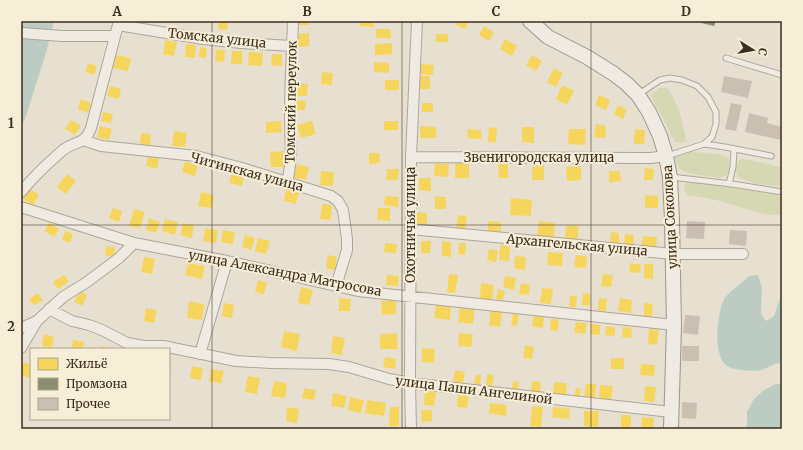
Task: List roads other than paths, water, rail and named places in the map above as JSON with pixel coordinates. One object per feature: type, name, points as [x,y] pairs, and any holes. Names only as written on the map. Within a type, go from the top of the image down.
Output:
[{"type":"main road","name":"улица Соколова","points":[[530,21],[548,36],[587,57],[627,84],[638,95],[649,112],[660,136],[670,177],[672,220],[674,325],[670,412],[671,429]]},
{"type":"street","name":"Томский переулок","points":[[287,182],[291,160],[290,118],[293,21]]},
{"type":"street","name":"Охотничья улица","points":[[411,429],[411,157],[417,21]]},
{"type":"street","name":"Томская улица","points":[[119,23],[203,39],[292,46]]},
{"type":"street","points":[[21,192],[64,149],[83,140],[88,135],[119,23]]},
{"type":"street","points":[[21,33],[54,36],[115,36]]},
{"type":"street","name":"Читинская улица","points":[[83,140],[101,146],[196,156],[242,168],[331,196],[338,201],[343,210],[347,239],[347,250],[336,286]]},
{"type":"street","name":"Звенигородская улица","points":[[411,157],[651,158],[666,156]]},
{"type":"street","name":"улица Александра Матросова","points":[[21,207],[134,243],[227,261],[358,291],[674,325]]},
{"type":"street","name":"Архангельская улица","points":[[410,229],[673,254],[744,254]]},
{"type":"street","points":[[21,328],[37,320],[63,297],[87,282],[119,258],[134,243]]},
{"type":"street","points":[[200,354],[227,261]]},
{"type":"street","name":"улица Паши Ангелиной","points":[[49,309],[72,321],[102,330],[127,343],[144,346],[163,346],[243,361],[329,364],[349,367],[389,379],[410,383],[670,412]]},
{"type":"street","points":[[21,348],[37,320]]},
{"type":"lane","points":[[726,58],[782,75]]},
{"type":"lane","points":[[638,95],[660,80],[670,78],[682,80],[697,86],[708,97],[716,112],[716,124],[712,137],[704,144],[666,156]]},
{"type":"lane","points":[[704,144],[771,156]]},
{"type":"lane","points":[[729,184],[734,149]]},
{"type":"lane","points":[[670,177],[782,192]]}]
